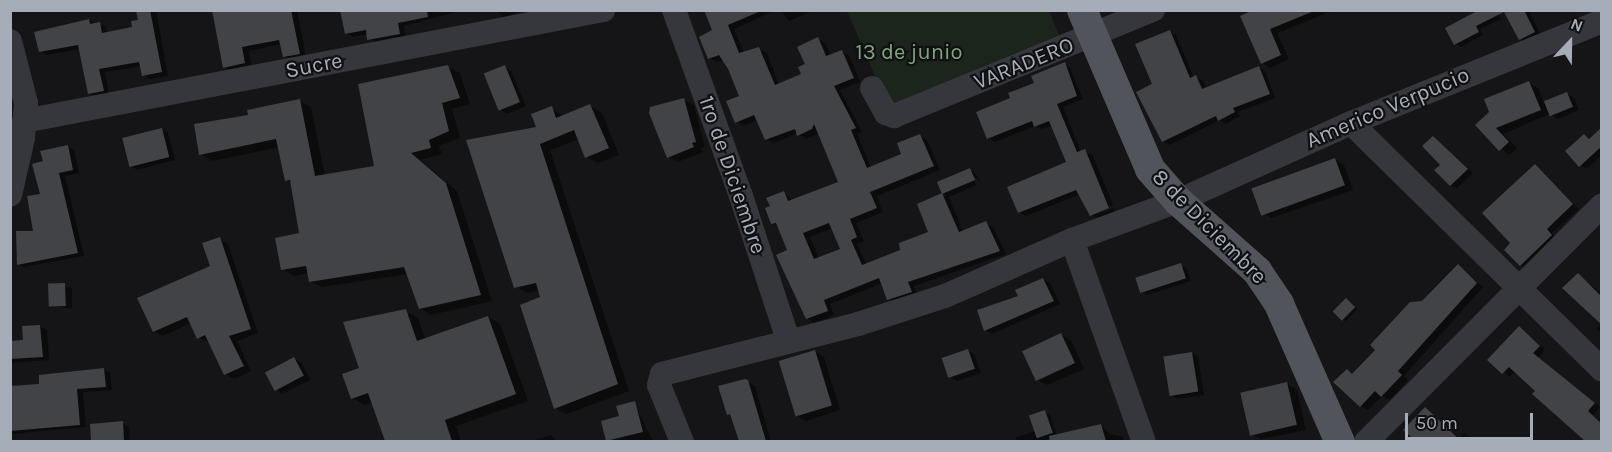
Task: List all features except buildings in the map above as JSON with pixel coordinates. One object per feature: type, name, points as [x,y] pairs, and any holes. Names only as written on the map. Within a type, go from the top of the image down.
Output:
[{"type":"main road","name":"8 de Diciembre","points":[[1088,23],[1149,169],[1178,201],[1229,242],[1257,271],[1279,304],[1340,441]]},
{"type":"street","name":"Sucre","points":[[24,121],[603,10]]},
{"type":"street","name":"1ro de Diciembre","points":[[674,10],[741,196],[788,340]]},
{"type":"street","name":"VARADERO","points":[[872,88],[886,113],[894,116],[1088,23],[1153,10]]},
{"type":"street","name":"Americo Verpucio","points":[[682,441],[659,384],[662,374],[858,324],[945,296],[1072,240],[1178,201],[1351,123],[1602,21]]},
{"type":"street","points":[[10,41],[26,103],[10,195]]},
{"type":"street","points":[[1351,123],[1602,370]]},
{"type":"street","points":[[1366,441],[1602,206]]},
{"type":"street","points":[[1072,240],[1144,441]]},
{"type":"green space","name":"13 de junio","points":[[847,11],[1049,11],[1059,35],[888,106]]}]
